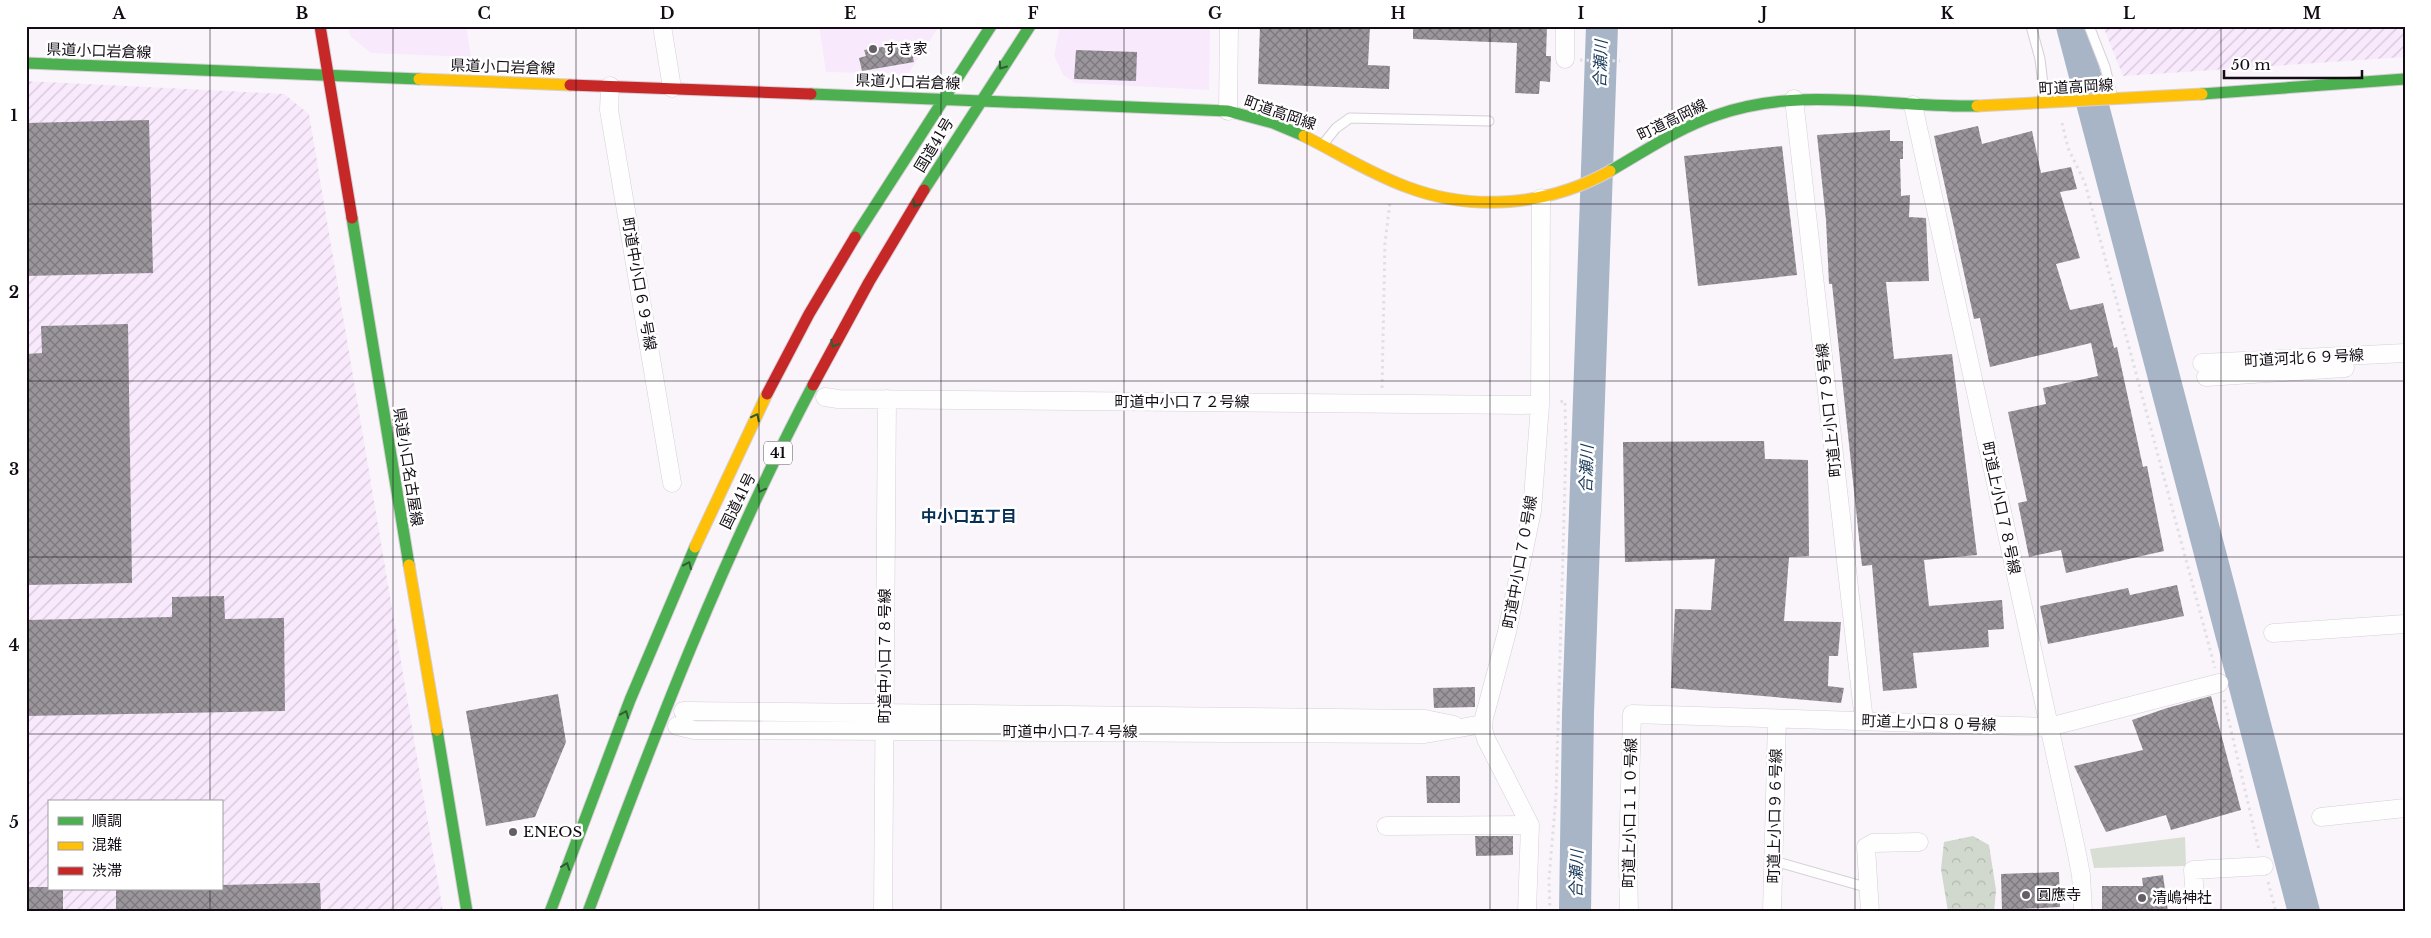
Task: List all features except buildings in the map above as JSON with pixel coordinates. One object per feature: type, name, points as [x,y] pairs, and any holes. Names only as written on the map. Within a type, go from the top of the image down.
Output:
[{"type":"main road","name":"県道小口名古屋線","points":[[320,26],[467,912]]},
{"type":"main road","name":"国道41号","points":[[550,912],[651,651],[745,439],[787,356],[837,266],[904,155],[991,26]]},
{"type":"main road","name":"国道41号","points":[[588,912],[684,658],[771,468],[838,336],[980,100],[1030,26]]},
{"type":"main road","name":"県道小口岩倉線","points":[[26,63],[980,100]]},
{"type":"main road","name":"町道高岡線","points":[[980,100],[1228,111],[1274,124],[1323,145],[1394,184],[1440,198],[1465,202],[1492,203],[1541,198],[1568,190],[1615,168],[1665,138],[1706,118],[1741,107],[1794,99],[1834,99],[1913,105],[1963,106],[2108,100],[2405,79]]},
{"type":"street","points":[[662,26],[672,88]]},
{"type":"street","points":[[1228,111],[1229,26]]},
{"type":"street","points":[[1565,59],[1566,26]]},
{"type":"street","name":"町道中小口６９号線","points":[[610,86],[609,110],[672,482]]},
{"type":"street","name":"町道上小口７９号線","points":[[1794,99],[1864,721]]},
{"type":"street","name":"町道上小口７８号線","points":[[1913,105],[2082,875],[2083,912]]},
{"type":"street","name":"町道中小口７０号線","points":[[1483,724],[1507,632],[1532,511],[1540,405],[1541,198]]},
{"type":"street","name":"町道河北６９号線","points":[[2405,353],[2204,370],[2405,364]]},
{"type":"street","name":"町道中小口７２号線","points":[[825,397],[887,400],[1540,405]]},
{"type":"street","name":"町道中小口７８号線","points":[[883,912],[887,400]]},
{"type":"street","points":[[2273,634],[2405,624]]},
{"type":"street","name":"町道上小口８０号線","points":[[1632,714],[2049,727],[2219,683]]},
{"type":"street","name":"町道上小口１１０号線","points":[[1630,912],[1628,859],[1632,714]]},
{"type":"street","name":"町道中小口７４号線","points":[[680,718],[884,722],[1425,719],[1463,727],[1483,724]]},
{"type":"street","name":"町道上小口９６号線","points":[[1772,912],[1777,719]]},
{"type":"street","points":[[1483,724],[1486,739],[1530,825],[1527,912]]},
{"type":"street","points":[[2321,817],[2405,808]]},
{"type":"street","points":[[1386,826],[1530,825]]},
{"type":"street","points":[[1870,912],[1866,847],[1873,843],[1919,842]]},
{"type":"street","points":[[2196,912],[2193,870],[2264,866]]},
{"type":"lane","points":[[2031,26],[2051,103]]},
{"type":"lane","points":[[2089,26],[2105,67],[2108,100]]},
{"type":"lane","points":[[1323,145],[1336,128],[1350,118],[1489,121]]},
{"type":"lane","points":[[1774,861],[1869,888]]},
{"type":"path","points":[[1565,59],[1620,61]]},
{"type":"path","points":[[2051,103],[2068,148],[2085,183],[2219,683],[2276,912]]},
{"type":"path","points":[[1382,403],[1384,243],[1389,204],[1394,184]]},
{"type":"path","points":[[1540,405],[1565,401],[1566,448],[1556,766],[1549,878],[1550,912]]},
{"type":"shaded area","points":[[348,26],[466,26],[471,57],[371,53],[350,36]]},
{"type":"shaded area","name":"すき家","points":[[819,26],[939,26],[908,74],[826,72]]},
{"type":"shaded area","points":[[1060,26],[1210,26],[1209,90],[1075,83],[1063,75],[1054,55]]},
{"type":"shaded area","points":[[2103,26],[2405,26],[2405,57],[2123,76]]},
{"type":"shaded area","points":[[26,81],[284,94],[309,114],[443,912],[26,912]]},
{"type":"shaded area","points":[[2185,837],[2186,866],[2094,868],[2090,849]]},
{"type":"green space","points":[[1973,836],[1989,845],[1996,890],[1994,912],[1948,912],[1941,869],[1944,842]]},
{"type":"waterway","name":"合瀬川","points":[[1575,912],[1578,713],[1602,26]]},
{"type":"waterway","points":[[2072,26],[2304,912]]},
{"type":"traffic: fast","points":[[855,237],[991,26]]},
{"type":"traffic: fast","points":[[924,190],[1030,26]]},
{"type":"traffic: fast","points":[[26,63],[419,79]]},
{"type":"traffic: fast","points":[[2202,94],[2405,79]]},
{"type":"traffic: fast","points":[[811,94],[1228,111],[1273,123],[1304,136]]},
{"type":"traffic: fast","points":[[1610,171],[1689,126],[1717,115],[1749,106],[1813,99],[1977,106]]},
{"type":"traffic: fast","points":[[352,218],[409,565]]},
{"type":"traffic: fast","points":[[588,912],[665,711],[720,579],[780,449],[813,385]]},
{"type":"traffic: fast","points":[[550,912],[630,700],[695,547]]},
{"type":"traffic: fast","points":[[437,730],[467,912]]},
{"type":"traffic: slow","points":[[419,79],[570,85]]},
{"type":"traffic: slow","points":[[1977,106],[2202,94]]},
{"type":"traffic: slow","points":[[1304,136],[1394,182],[1432,195],[1458,200],[1510,202],[1536,198],[1586,183],[1610,171]]},
{"type":"traffic: slow","points":[[695,547],[767,394]]},
{"type":"traffic: slow","points":[[409,565],[437,730]]},
{"type":"traffic: jam","points":[[320,26],[352,218]]},
{"type":"traffic: jam","points":[[570,85],[811,94]]},
{"type":"traffic: jam","points":[[813,385],[869,282],[924,190]]},
{"type":"traffic: jam","points":[[767,394],[809,314],[855,237]]},
{"type":"place","name":"すき家","points":[[873,49]]},
{"type":"place","name":"ENEOS","points":[[513,832]]},
{"type":"place","name":"圓應寺","points":[[2026,895]]},
{"type":"place","name":"清嶋神社","points":[[2142,898]]},
{"type":"district","name":"中小口五丁目","points":[[969,516]]}]
